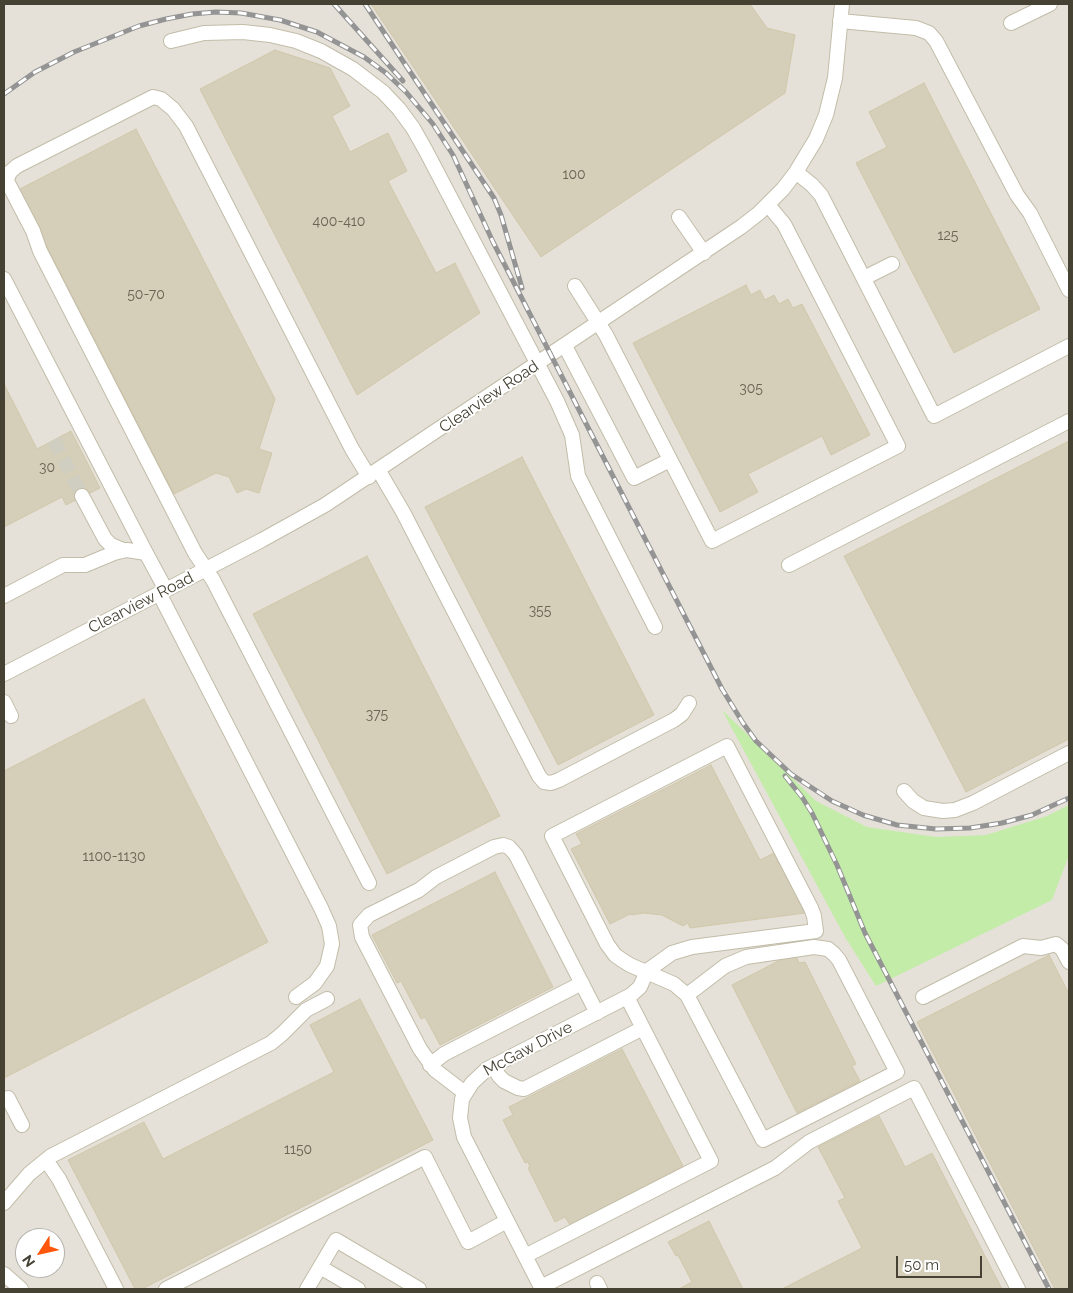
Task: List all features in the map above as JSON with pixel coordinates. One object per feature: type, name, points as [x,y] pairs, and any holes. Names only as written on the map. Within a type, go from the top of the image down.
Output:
[{"type":"street","name":"Clearview Road","points":[[4,674],[303,518],[374,474],[741,227],[768,205],[783,189],[816,139],[830,102],[837,67],[842,4]]},
{"type":"street","points":[[1011,23],[1050,4]]},
{"type":"street","points":[[840,21],[916,28],[929,34],[936,41],[1016,195],[1030,213],[1069,290]]},
{"type":"street","points":[[171,41],[193,35],[230,32],[257,33],[283,38],[308,46],[333,56],[364,77],[383,92],[407,119],[426,150],[557,401],[572,435],[580,480],[655,627]]},
{"type":"street","points":[[369,883],[217,588],[195,553],[40,250],[33,231],[8,183],[8,175],[17,166],[153,97],[161,99],[173,109],[186,126],[343,431],[403,512],[539,776],[544,782],[551,783],[560,780],[674,720],[682,714],[689,703]]},
{"type":"street","points":[[796,172],[821,195],[934,416],[1069,346]]},
{"type":"street","points":[[575,286],[599,323],[712,541],[898,446],[781,220],[768,205]]},
{"type":"street","points":[[679,217],[704,253]]},
{"type":"street","points":[[864,278],[892,264]]},
{"type":"street","points":[[4,280],[146,553],[162,592],[321,908],[332,944],[327,966],[315,983],[296,997]]},
{"type":"street","points":[[565,346],[634,478],[670,460]]},
{"type":"street","points":[[789,565],[1069,421]]},
{"type":"street","points":[[82,496],[105,539],[111,545],[123,550]]},
{"type":"street","points":[[4,596],[63,565],[86,565],[123,550],[146,553]]},
{"type":"street","points":[[4,702],[11,716]]},
{"type":"street","points":[[647,971],[672,953],[692,947],[816,931],[811,908],[727,746],[552,836],[609,947],[622,960],[674,984],[688,995],[763,1140],[897,1072],[837,957],[828,949],[814,947],[746,957],[719,970],[688,995]]},
{"type":"street","points":[[904,791],[913,801],[924,808],[936,811],[955,810],[973,803],[1069,753]]},
{"type":"street","points":[[597,1012],[516,856],[509,847],[497,846],[436,877],[418,890],[369,915],[360,924],[362,937],[420,1049],[430,1065],[464,1093],[460,1111],[462,1131],[542,1288],[775,1168],[809,1142],[914,1088],[1018,1289]]},
{"type":"street","points":[[923,996],[1023,946],[1029,945],[1041,948],[1056,944],[1061,947],[1069,962]]},
{"type":"street","name":"McGaw Drive","points":[[464,1093],[476,1078],[494,1066],[627,997],[640,988],[647,971]]},
{"type":"street","points":[[430,1065],[439,1057],[582,984]]},
{"type":"street","points":[[525,1256],[711,1160],[627,997]]},
{"type":"street","points":[[4,1203],[29,1174],[46,1160],[271,1043],[306,1010],[327,999]]},
{"type":"street","points":[[494,1066],[504,1081],[518,1088],[524,1088],[643,1028]]},
{"type":"street","points":[[8,1098],[22,1125]]},
{"type":"street","points":[[166,1289],[425,1157],[468,1242],[507,1221]]},
{"type":"street","points":[[46,1160],[59,1179],[116,1289]]},
{"type":"street","points":[[307,1289],[336,1240],[419,1289]]},
{"type":"street","points":[[320,1267],[358,1289]]},
{"type":"street","points":[[4,1274],[21,1289]]},
{"type":"shaded area","points":[[4,4],[1069,4],[1069,1289],[4,1289]]},
{"type":"green space","points":[[722,710],[816,801],[867,827],[936,837],[986,835],[1047,816],[1069,805],[1069,855],[1052,900],[876,986],[845,937]]},
{"type":"building","points":[[371,4],[750,4],[767,28],[795,35],[785,93],[541,257]]},
{"type":"building","points":[[275,50],[330,68],[350,106],[332,116],[350,152],[388,133],[407,171],[388,181],[436,273],[455,263],[480,313],[357,395],[200,89]]},
{"type":"building","points":[[924,83],[1040,309],[954,353],[856,163],[887,147],[869,112]]},
{"type":"building","points":[[136,129],[275,399],[259,449],[272,453],[259,493],[246,489],[237,493],[229,477],[216,473],[174,494],[18,190]]},
{"type":"building","points":[[746,285],[751,295],[760,290],[765,300],[774,295],[779,304],[788,299],[793,308],[802,304],[870,435],[831,455],[822,436],[748,474],[758,492],[720,512],[633,343]]},
{"type":"building","points":[[4,384],[37,449],[71,431],[100,488],[66,505],[62,497],[4,527]]},
{"type":"building","points":[[1069,441],[1069,739],[966,792],[844,556]]},
{"type":"building","points":[[522,457],[654,715],[558,765],[425,507]]},
{"type":"building","points":[[367,556],[500,816],[387,874],[253,614]]},
{"type":"building","points":[[144,699],[268,942],[4,1078],[4,771]]},
{"type":"building","points":[[711,765],[760,860],[774,853],[805,913],[690,928],[688,923],[683,926],[662,915],[644,913],[630,914],[610,924],[571,849],[582,844],[576,834]]},
{"type":"building","points":[[495,872],[553,987],[440,1045],[425,1017],[421,1019],[401,981],[397,983],[372,935]]},
{"type":"building","points":[[1049,955],[1069,994],[1069,1289],[1055,1289],[917,1022]]},
{"type":"building","points":[[796,956],[799,963],[805,962],[856,1064],[852,1066],[860,1081],[797,1113],[732,985],[786,957]]},
{"type":"building","points":[[360,999],[433,1140],[142,1289],[135,1289],[68,1160],[144,1122],[163,1159],[334,1072],[310,1025]]},
{"type":"building","points":[[622,1049],[683,1166],[570,1225],[565,1217],[555,1222],[528,1168],[530,1167],[528,1162],[525,1163],[503,1120],[513,1115],[509,1107]]},
{"type":"building","points":[[879,1116],[905,1167],[932,1153],[1002,1289],[782,1289],[862,1248],[838,1201],[845,1198],[818,1147]]},
{"type":"building","points":[[709,1221],[743,1289],[679,1289],[692,1282],[678,1255],[676,1256],[668,1242]]},
{"type":"tunnel","points":[[54,440],[82,496]]},
{"type":"railway","points":[[334,4],[403,81]]},
{"type":"railway","points":[[365,4],[494,198],[501,215],[522,288]]},
{"type":"railway","points":[[4,94],[35,72],[74,52],[139,26],[192,14],[216,12],[241,13],[280,20],[317,32],[364,57],[386,73],[406,92],[433,124],[453,155],[493,242],[722,689],[756,741],[791,774],[832,801],[863,815],[897,825],[936,829],[970,828],[1002,823],[1032,815],[1069,798]]},
{"type":"railway","points":[[785,776],[812,813],[837,865],[865,933],[1049,1289]]}]
